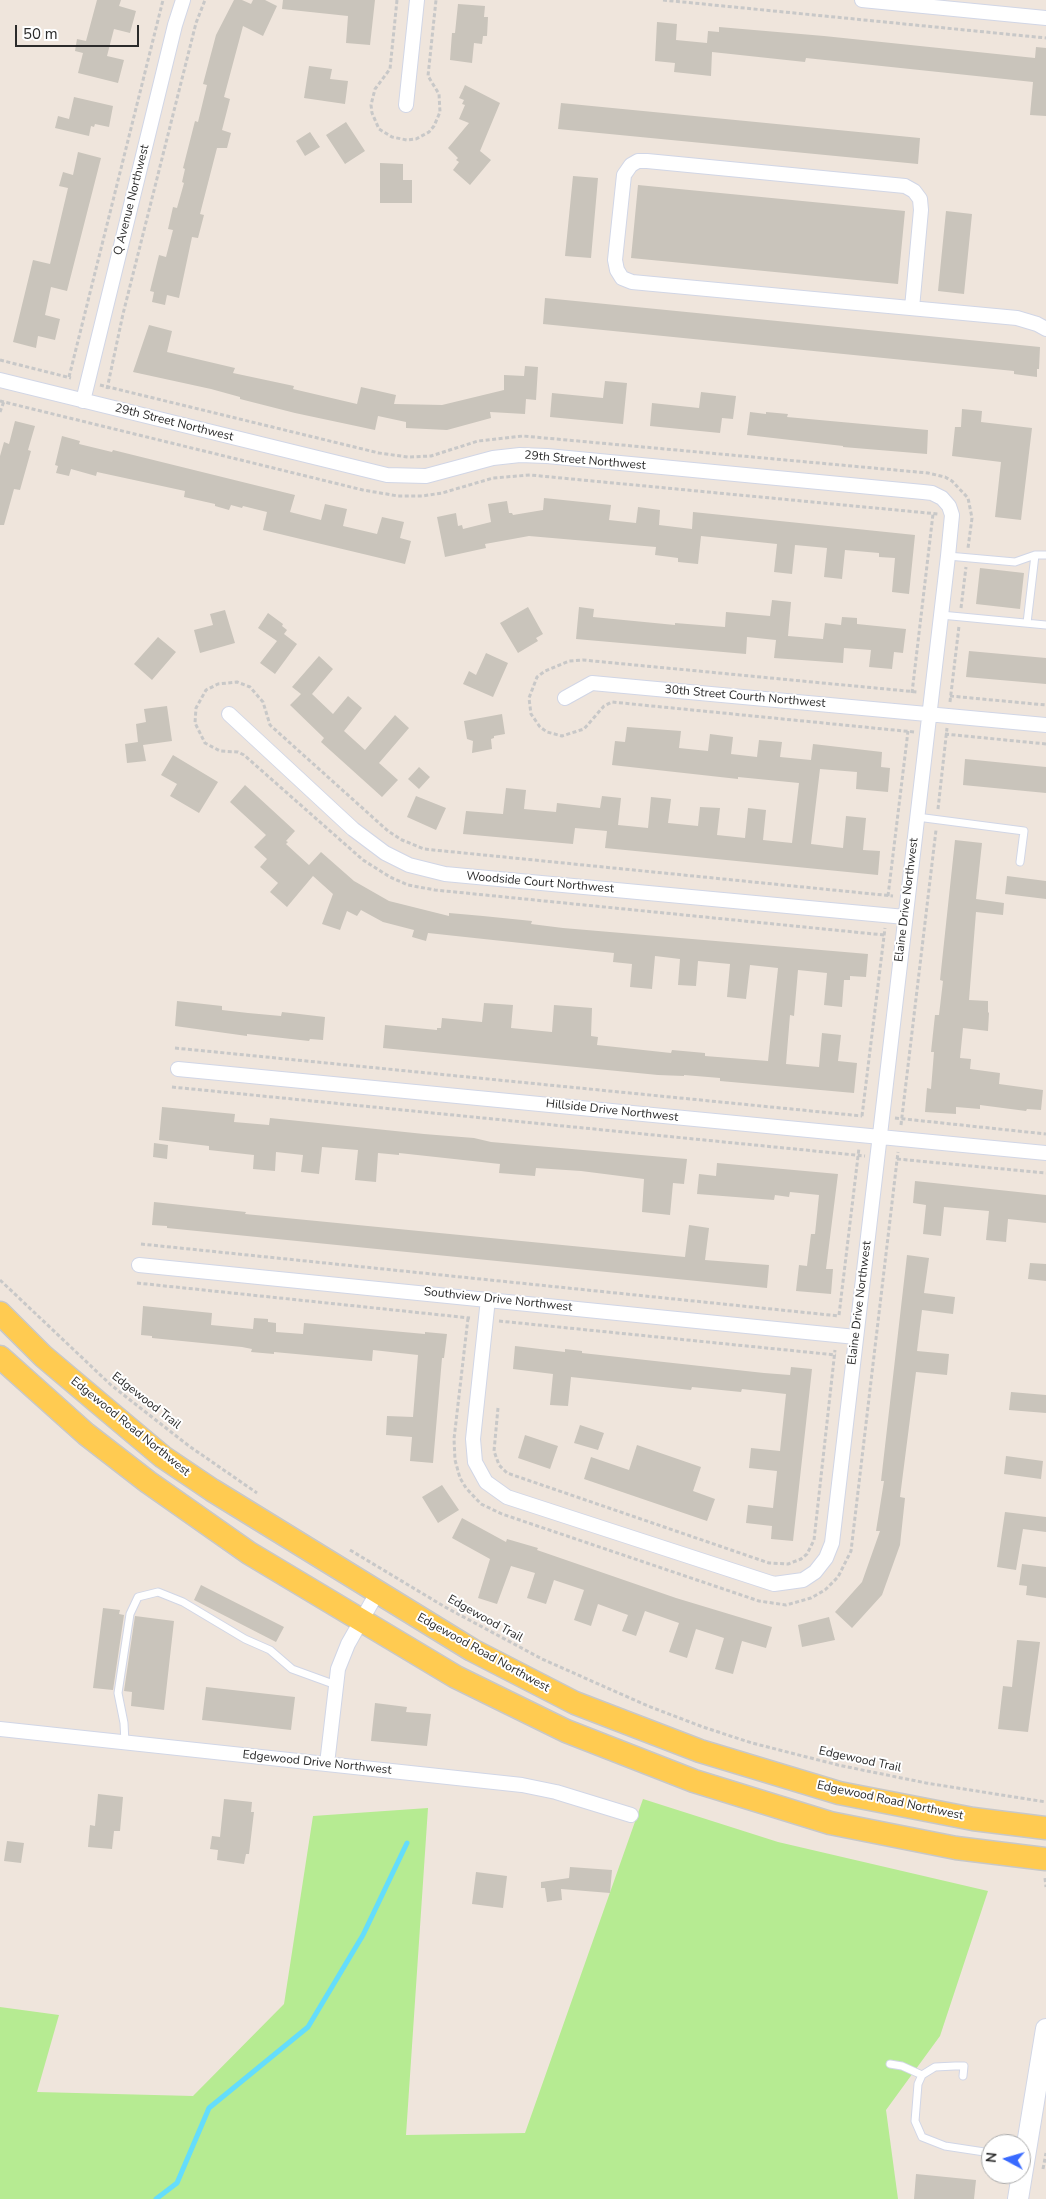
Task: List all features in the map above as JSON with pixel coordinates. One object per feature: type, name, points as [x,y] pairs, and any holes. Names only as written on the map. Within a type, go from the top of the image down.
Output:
[{"type":"main road","name":"Edgewood Road Northwest","points":[[0,1314],[42,1356],[163,1456],[262,1523],[472,1650],[575,1703],[700,1751],[839,1792],[973,1819],[1046,1828]]},
{"type":"main road","points":[[0,1357],[86,1434],[148,1482],[250,1552],[456,1677],[566,1731],[694,1781],[830,1823],[1045,1868]]},
{"type":"street","name":"Q Avenue Northwest","points":[[83,401],[175,25],[183,0]]},
{"type":"street","points":[[406,106],[417,0]]},
{"type":"street","points":[[862,0],[1046,18]]},
{"type":"street","points":[[912,308],[921,210],[920,199],[914,190],[904,186],[647,161],[638,161],[631,165],[624,175],[615,260],[617,270],[622,278],[632,282],[1017,318],[1046,329]]},
{"type":"street","name":"29th Street Northwest","points":[[0,380],[387,475],[426,476],[493,458],[520,455],[547,456],[923,492],[932,493],[942,498]]},
{"type":"street","name":"Elaine Drive Northwest","points":[[488,1299],[473,1439],[475,1462],[486,1482],[507,1497],[774,1584],[803,1580],[815,1572],[826,1558],[832,1543],[948,556],[952,516],[949,506],[942,498]]},
{"type":"street","name":"30th Street Courth Northwest","points":[[565,698],[592,683],[1046,725]]},
{"type":"street","name":"Woodside Court Northwest","points":[[229,714],[353,829],[385,853],[409,865],[445,874],[906,917]]},
{"type":"street","name":"Hillside Drive Northwest","points":[[178,1069],[1046,1154]]},
{"type":"street","name":"Southview Drive Northwest","points":[[139,1265],[856,1337]]},
{"type":"street","points":[[327,1764],[338,1669],[348,1644],[377,1593]]},
{"type":"street","name":"Edgewood Drive Northwest","points":[[0,1729],[538,1788],[631,1815]]},
{"type":"street","points":[[1026,2134],[1046,2029]]},
{"type":"street","points":[[1018,2199],[1019,2184]]},
{"type":"lane","points":[[948,556],[1016,562],[1034,554],[1046,553]]},
{"type":"lane","points":[[1027,623],[1034,554]]},
{"type":"lane","points":[[940,615],[1046,625]]},
{"type":"lane","points":[[917,817],[1024,831],[1020,862]]},
{"type":"lane","points":[[125,1743],[124,1723],[118,1692],[130,1614],[138,1597],[158,1592],[183,1602],[245,1639],[270,1650],[292,1669],[336,1685]]},
{"type":"lane","points":[[890,2064],[902,2066],[922,2075]]},
{"type":"lane","points":[[963,2076],[964,2066],[935,2067],[922,2075],[918,2084],[915,2121],[922,2137],[945,2146],[981,2151]]},
{"type":"path","points":[[69,377],[163,0]]},
{"type":"path","points":[[106,394],[126,305],[194,33],[205,0]]},
{"type":"path","points":[[663,0],[1046,38]]},
{"type":"path","points":[[0,360],[76,379]]},
{"type":"path","points":[[0,412],[6,394]]},
{"type":"path","points":[[911,701],[933,514]]},
{"type":"path","points":[[884,935],[435,890],[408,885],[390,877],[363,860],[244,755],[238,752],[220,751],[205,743],[195,723],[196,708],[201,697],[212,686],[230,681],[250,687],[263,702],[270,725],[388,831],[402,840],[424,848],[896,897]]},
{"type":"path","points":[[944,695],[1046,705]]},
{"type":"path","points":[[887,904],[908,723]]},
{"type":"path","points":[[901,1128],[948,727]]},
{"type":"path","points":[[940,734],[1046,744]]},
{"type":"path","points":[[861,1124],[885,926]]},
{"type":"path","points":[[175,1048],[862,1116]]},
{"type":"path","points":[[172,1087],[866,1156]]},
{"type":"path","points":[[894,1118],[1046,1134]]},
{"type":"path","points":[[838,1324],[859,1147]]},
{"type":"path","points":[[468,1318],[454,1439],[455,1460],[460,1478],[466,1488],[481,1504],[502,1514],[759,1601],[786,1605],[811,1598],[825,1590],[838,1577],[851,1551],[898,1150]]},
{"type":"path","points":[[889,1158],[1046,1174]]},
{"type":"path","points":[[141,1244],[839,1316]]},
{"type":"path","name":"Edgewood Trail","points":[[0,1280],[111,1385],[189,1446],[260,1495]]},
{"type":"path","points":[[137,1283],[475,1318]]},
{"type":"path","points":[[498,1321],[843,1356]]},
{"type":"path","points":[[498,1408],[494,1451],[499,1465],[507,1473],[769,1563],[788,1564],[801,1559],[807,1554],[814,1540],[836,1346]]},
{"type":"path","name":"Edgewood Trail","points":[[346,1548],[453,1611],[542,1659],[648,1706],[703,1727],[752,1743],[838,1765],[926,1783],[1046,1802]]},
{"type":"path","points":[[1045,1868],[1046,1887]]},
{"type":"green space","points":[[643,1799],[778,1842],[988,1891],[940,2036],[886,2110],[898,2199],[0,2199],[0,2007],[59,2015],[37,2092],[193,2096],[284,2004],[313,1816],[428,1808],[406,2135],[525,2133]]},
{"type":"building","points":[[97,0],[121,0],[119,6],[136,11],[130,33],[114,29],[107,56],[124,60],[118,83],[78,73],[83,53],[75,51],[77,39],[86,41]]},
{"type":"building","points":[[234,0],[242,0],[251,4],[253,0],[265,0],[277,6],[263,36],[243,26],[224,97],[230,99],[222,130],[231,133],[227,148],[217,148],[200,214],[204,215],[198,238],[192,237],[179,298],[167,295],[165,305],[152,302],[154,292],[150,291],[159,255],[166,257],[173,230],[168,229],[173,207],[177,208],[184,183],[182,182],[185,169],[183,168],[195,121],[198,122],[207,85],[203,84],[216,35]]},
{"type":"building","points":[[283,0],[375,0],[370,45],[346,43],[348,16],[282,9]]},
{"type":"building","points":[[458,4],[485,6],[484,17],[488,17],[487,36],[483,36],[482,44],[474,43],[472,63],[450,60],[452,33],[455,33]]},
{"type":"building","points":[[657,22],[677,24],[676,40],[707,43],[708,31],[719,32],[719,27],[1035,58],[1036,47],[1046,48],[1046,116],[1030,115],[1033,82],[806,58],[805,62],[712,52],[711,76],[674,72],[675,63],[655,61]]},
{"type":"building","points":[[309,66],[332,69],[330,79],[348,81],[345,104],[304,98]]},
{"type":"building","points":[[465,85],[500,103],[480,151],[491,160],[470,185],[453,170],[459,162],[456,160],[458,158],[448,148],[469,123],[459,119],[465,105],[462,104],[464,100],[459,98]]},
{"type":"building","points":[[74,97],[113,106],[109,127],[95,124],[94,127],[91,126],[89,136],[55,128],[58,116],[69,119]]},
{"type":"building","points":[[561,103],[920,138],[918,164],[558,129]]},
{"type":"building","points":[[346,122],[365,151],[345,164],[326,135]]},
{"type":"building","points":[[310,132],[320,147],[305,156],[296,141]]},
{"type":"building","points":[[78,152],[101,158],[67,291],[51,287],[45,315],[60,319],[55,340],[38,336],[36,348],[13,342],[33,260],[50,264],[68,188],[59,186],[63,172],[73,175]]},
{"type":"building","points":[[380,163],[403,164],[403,180],[412,180],[412,203],[380,203]]},
{"type":"building","points":[[573,176],[598,178],[591,258],[565,256]]},
{"type":"building","points":[[638,185],[905,211],[898,284],[631,258]]},
{"type":"building","points":[[946,211],[972,214],[964,294],[938,291]]},
{"type":"building","points":[[545,298],[1040,347],[1039,369],[1037,369],[1037,377],[1014,374],[1014,371],[543,324]]},
{"type":"building","points":[[149,325],[172,331],[167,352],[235,368],[233,373],[294,386],[293,389],[357,404],[361,387],[396,395],[394,404],[442,405],[504,390],[504,375],[524,376],[525,366],[538,367],[536,400],[526,399],[525,414],[490,412],[491,418],[447,430],[406,428],[406,422],[378,416],[375,430],[295,413],[240,399],[240,397],[211,389],[133,372]]},
{"type":"building","points":[[605,381],[627,383],[623,424],[550,417],[552,393],[603,398]]},
{"type":"building","points":[[701,392],[736,396],[733,419],[722,418],[720,433],[650,426],[652,403],[699,408]]},
{"type":"building","points":[[962,409],[982,411],[981,422],[1032,428],[1021,520],[995,517],[1001,462],[952,456],[955,427],[961,427]]},
{"type":"building","points":[[750,412],[788,414],[787,417],[928,430],[927,454],[843,447],[747,435]]},
{"type":"building","points":[[15,421],[35,426],[28,450],[31,451],[20,490],[14,489],[4,525],[0,525],[0,456],[4,442],[9,444]]},
{"type":"building","points":[[62,436],[80,441],[79,444],[112,452],[113,450],[295,495],[290,512],[321,520],[325,504],[347,509],[343,526],[377,534],[382,517],[404,522],[400,538],[411,541],[405,564],[263,530],[267,512],[231,505],[229,510],[215,506],[215,504],[184,497],[185,491],[97,472],[96,476],[71,469],[69,476],[56,473],[58,466],[55,465]]},
{"type":"building","points":[[544,498],[611,505],[609,520],[636,523],[638,507],[660,510],[659,525],[692,529],[693,512],[915,535],[909,594],[892,592],[895,558],[879,557],[879,553],[845,550],[842,579],[824,577],[827,548],[795,545],[792,574],[774,572],[777,544],[701,536],[698,564],[678,562],[678,558],[655,555],[656,547],[529,536],[485,544],[486,548],[445,557],[437,517],[456,513],[458,526],[462,525],[463,529],[491,522],[488,504],[507,501],[509,513],[513,515],[543,510]]},
{"type":"building","points":[[980,568],[1024,573],[1020,609],[976,604]]},
{"type":"building","points":[[772,600],[791,602],[788,636],[823,639],[825,623],[841,625],[842,617],[857,618],[857,624],[906,629],[903,653],[894,652],[892,669],[869,667],[871,650],[844,648],[843,663],[774,658],[776,640],[747,637],[746,654],[576,639],[579,607],[594,609],[593,617],[675,625],[675,623],[725,627],[726,612],[770,616]]},
{"type":"building","points":[[528,607],[543,634],[536,638],[538,641],[518,653],[500,623]]},
{"type":"building","points":[[225,610],[235,643],[200,653],[194,630],[213,625],[210,614]]},
{"type":"building","points":[[268,613],[283,624],[282,626],[287,630],[284,634],[297,644],[275,674],[260,663],[277,641],[258,628]]},
{"type":"building","points":[[158,637],[176,652],[152,680],[134,664]]},
{"type":"building","points":[[969,651],[1046,658],[1046,684],[966,677]]},
{"type":"building","points":[[486,653],[508,663],[493,697],[463,684],[469,671],[476,675]]},
{"type":"building","points":[[319,656],[333,669],[312,694],[333,714],[348,696],[362,708],[344,731],[365,750],[395,715],[409,728],[379,763],[398,780],[382,797],[321,742],[324,738],[290,705],[301,694],[292,687]]},
{"type":"building","points":[[167,706],[172,741],[143,745],[146,761],[127,763],[125,744],[138,742],[136,724],[146,722],[144,709]]},
{"type":"building","points":[[502,714],[505,734],[494,736],[491,739],[492,749],[472,753],[473,741],[467,739],[464,721]]},
{"type":"building","points":[[627,727],[681,731],[679,748],[708,751],[710,734],[733,737],[731,754],[757,757],[759,740],[782,742],[780,757],[811,760],[813,744],[882,752],[881,767],[890,768],[888,792],[856,789],[857,772],[820,769],[811,844],[843,848],[846,816],[866,818],[863,850],[880,851],[878,875],[605,848],[607,831],[575,828],[573,844],[463,834],[466,811],[503,814],[506,788],[526,790],[524,809],[556,812],[557,803],[600,808],[602,796],[621,798],[618,825],[648,828],[651,797],[671,799],[668,823],[698,826],[700,807],[720,808],[717,835],[745,838],[748,808],[766,810],[763,840],[792,843],[799,783],[738,777],[738,779],[612,765],[615,741],[625,742]]},
{"type":"building","points":[[173,755],[218,782],[199,813],[170,796],[177,784],[161,775]]},
{"type":"building","points":[[965,759],[1046,767],[1046,793],[963,785]]},
{"type":"building","points":[[419,767],[430,777],[419,789],[408,779]]},
{"type":"building","points":[[245,785],[295,831],[286,841],[288,842],[286,844],[309,865],[321,852],[354,881],[389,901],[449,916],[449,913],[483,916],[532,921],[531,924],[563,928],[868,954],[866,977],[850,976],[850,980],[844,980],[842,1007],[824,1005],[827,973],[798,970],[794,1016],[790,1015],[786,1064],[819,1067],[822,1033],[841,1035],[838,1061],[857,1063],[854,1093],[720,1081],[720,1078],[658,1075],[383,1048],[385,1025],[437,1030],[437,1028],[441,1028],[442,1018],[482,1022],[484,1003],[513,1005],[511,1028],[552,1032],[554,1005],[592,1008],[591,1036],[598,1037],[597,1045],[671,1053],[672,1050],[705,1053],[705,1056],[768,1061],[778,968],[750,965],[746,999],[727,997],[730,964],[698,961],[696,986],[678,985],[680,959],[655,956],[652,989],[630,987],[632,964],[613,962],[614,953],[428,933],[426,941],[412,937],[414,930],[383,922],[361,910],[357,916],[347,911],[340,930],[322,924],[333,894],[313,876],[287,907],[270,892],[278,883],[260,867],[267,859],[254,847],[266,835],[230,802]]},
{"type":"building","points":[[416,796],[446,808],[436,830],[407,817]]},
{"type":"building","points":[[955,840],[982,843],[976,899],[1004,903],[1003,915],[976,912],[969,1000],[988,1001],[988,1031],[963,1028],[960,1058],[971,1059],[970,1069],[1000,1073],[999,1084],[1043,1090],[1041,1110],[1027,1109],[1026,1111],[980,1105],[980,1109],[956,1107],[956,1114],[925,1112],[927,1088],[931,1089],[934,1052],[931,1052],[935,1015],[939,1015],[943,981],[940,980]]},
{"type":"building","points":[[1007,876],[1046,881],[1046,899],[1005,894]]},
{"type":"building","points":[[177,1001],[222,1006],[222,1010],[248,1013],[281,1016],[282,1012],[325,1017],[323,1040],[310,1039],[309,1041],[247,1034],[247,1036],[175,1026]]},
{"type":"building","points":[[162,1107],[235,1114],[234,1122],[269,1125],[270,1118],[474,1138],[491,1142],[687,1159],[684,1184],[673,1183],[670,1215],[642,1212],[644,1179],[581,1171],[536,1168],[535,1176],[499,1173],[500,1164],[399,1153],[399,1155],[378,1153],[376,1182],[355,1180],[358,1150],[322,1147],[319,1174],[301,1172],[303,1155],[276,1152],[275,1171],[253,1169],[254,1155],[209,1150],[209,1146],[159,1140]]},
{"type":"building","points":[[154,1143],[168,1145],[167,1159],[153,1157]]},
{"type":"building","points":[[717,1163],[838,1174],[826,1269],[833,1269],[831,1294],[796,1291],[799,1265],[807,1266],[811,1234],[815,1234],[819,1195],[790,1192],[789,1197],[775,1195],[774,1200],[697,1194],[699,1174],[716,1176]]},
{"type":"building","points":[[915,1181],[1046,1195],[1046,1223],[1008,1219],[1006,1242],[986,1240],[989,1211],[944,1207],[941,1236],[923,1234],[926,1205],[913,1203]]},
{"type":"building","points":[[154,1202],[246,1212],[245,1214],[685,1257],[689,1225],[709,1228],[705,1260],[769,1265],[767,1288],[167,1228],[167,1226],[152,1225]]},
{"type":"building","points":[[907,1255],[929,1258],[924,1293],[955,1297],[953,1314],[922,1310],[917,1351],[949,1354],[947,1375],[916,1372],[900,1497],[905,1498],[900,1545],[882,1595],[852,1628],[835,1612],[862,1582],[880,1531],[876,1531],[884,1481],[881,1481]]},
{"type":"building","points":[[1030,1263],[1046,1264],[1046,1281],[1028,1279]]},
{"type":"building","points":[[143,1306],[212,1313],[211,1325],[253,1329],[254,1318],[268,1319],[268,1322],[276,1323],[276,1332],[303,1334],[304,1323],[425,1334],[425,1332],[447,1334],[444,1358],[442,1358],[433,1463],[410,1461],[412,1437],[386,1435],[387,1416],[413,1417],[418,1355],[373,1350],[372,1361],[274,1352],[274,1354],[251,1352],[252,1349],[242,1347],[152,1338],[152,1336],[141,1335]]},
{"type":"building","points":[[515,1346],[565,1352],[565,1349],[582,1351],[582,1353],[764,1373],[790,1375],[791,1367],[812,1369],[793,1541],[771,1539],[772,1526],[746,1523],[748,1505],[773,1508],[777,1471],[749,1468],[751,1448],[780,1451],[786,1394],[742,1389],[741,1392],[692,1387],[691,1390],[571,1377],[568,1406],[550,1405],[553,1374],[513,1369]]},
{"type":"building","points":[[1011,1392],[1046,1395],[1046,1413],[1009,1410]]},
{"type":"building","points":[[580,1425],[604,1433],[598,1450],[574,1443]]},
{"type":"building","points":[[525,1435],[558,1446],[550,1469],[518,1458]]},
{"type":"building","points":[[637,1445],[701,1467],[693,1491],[715,1499],[707,1521],[584,1479],[591,1457],[629,1470]]},
{"type":"building","points":[[1006,1456],[1043,1461],[1041,1479],[1004,1474]]},
{"type":"building","points":[[442,1485],[459,1510],[438,1523],[422,1497]]},
{"type":"building","points":[[1005,1512],[1046,1517],[1046,1532],[1023,1529],[1016,1570],[997,1567]]},
{"type":"building","points":[[462,1518],[506,1542],[507,1539],[538,1548],[537,1550],[676,1598],[772,1627],[766,1648],[742,1641],[733,1674],[715,1669],[724,1638],[696,1629],[687,1658],[669,1652],[679,1623],[645,1611],[636,1636],[622,1631],[628,1615],[598,1604],[591,1626],[574,1620],[584,1590],[554,1580],[546,1604],[527,1598],[535,1573],[511,1566],[497,1604],[478,1598],[490,1559],[452,1538]]},
{"type":"building","points":[[1022,1564],[1046,1567],[1046,1598],[1026,1595],[1027,1586],[1019,1585]]},
{"type":"building","points":[[201,1585],[284,1627],[276,1642],[194,1600]]},
{"type":"building","points":[[103,1608],[120,1610],[119,1614],[124,1615],[113,1690],[93,1688]]},
{"type":"building","points":[[135,1616],[174,1621],[164,1710],[131,1706],[132,1692],[124,1691]]},
{"type":"building","points":[[829,1617],[835,1640],[802,1647],[798,1625]]},
{"type":"building","points":[[1017,1640],[1040,1642],[1028,1732],[998,1729],[1003,1686],[1012,1687]]},
{"type":"building","points":[[206,1687],[295,1697],[291,1730],[202,1720]]},
{"type":"building","points":[[375,1703],[407,1707],[406,1712],[431,1714],[427,1746],[371,1741]]},
{"type":"building","points":[[98,1794],[123,1797],[120,1831],[114,1831],[112,1849],[88,1847],[90,1825],[95,1826]]},
{"type":"building","points":[[224,1799],[252,1802],[251,1812],[254,1812],[249,1854],[246,1854],[244,1864],[217,1860],[218,1850],[210,1849],[212,1836],[220,1837]]},
{"type":"building","points":[[7,1841],[24,1843],[21,1863],[4,1861]]},
{"type":"building","points":[[570,1867],[612,1870],[610,1893],[561,1889],[562,1900],[547,1902],[545,1888],[541,1888],[541,1882],[569,1878]]},
{"type":"building","points":[[476,1872],[507,1876],[503,1908],[472,1904]]},
{"type":"building","points":[[916,2174],[976,2180],[974,2199],[914,2199]]},
{"type":"waterway","points":[[156,2199],[177,2183],[209,2108],[308,2027],[363,1935],[407,1843]]}]
